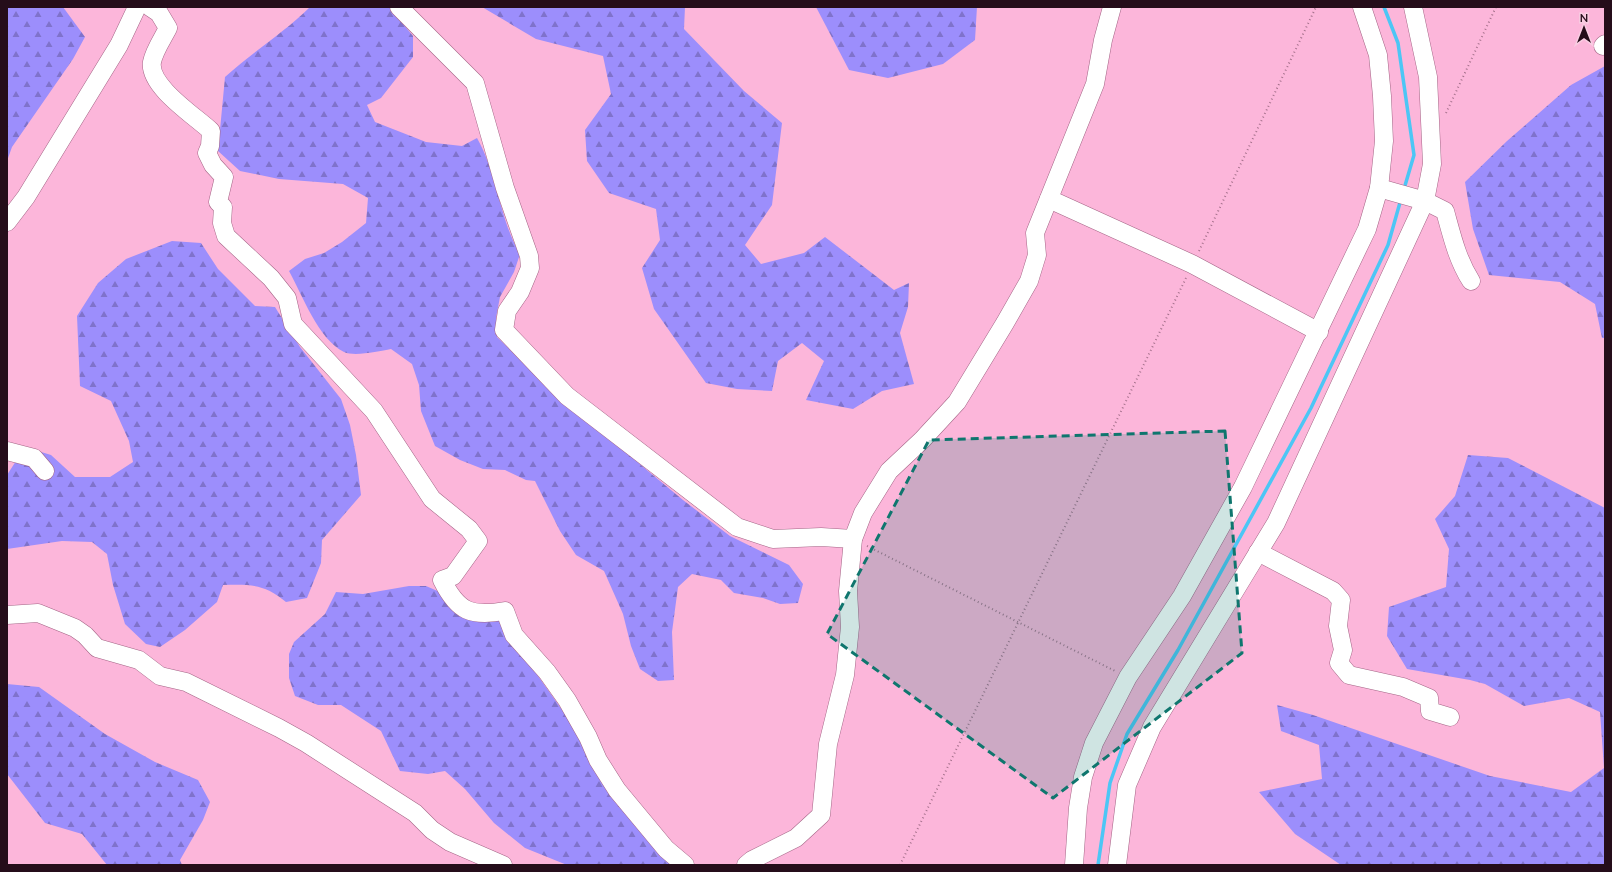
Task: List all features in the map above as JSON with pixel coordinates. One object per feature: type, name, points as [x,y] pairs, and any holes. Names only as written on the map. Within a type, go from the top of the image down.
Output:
[{"type":"street","points":[[7,222],[26,198],[119,45],[137,7]]},
{"type":"street","points":[[150,7],[159,13],[168,28],[152,61],[152,72],[165,92],[211,131],[210,146],[207,154],[213,165],[224,177],[218,202],[223,207],[222,223],[226,236],[271,278],[287,298],[293,324],[374,411],[432,499],[469,529],[478,541],[453,576],[442,580],[449,594],[463,610],[473,613],[505,611],[518,640],[547,672],[567,700],[588,737],[598,760],[617,790],[666,849],[685,865]]},
{"type":"street","points":[[399,7],[475,83],[505,188],[529,256],[530,268],[520,292],[507,311],[504,330],[567,396],[737,527],[773,539],[821,537],[853,539]]},
{"type":"street","points":[[746,865],[752,860],[796,838],[821,815],[828,744],[846,668],[850,627],[848,591],[853,539],[863,513],[889,472],[922,440],[957,402],[1026,287],[1037,255],[1035,233],[1095,84],[1103,40],[1112,7]]},
{"type":"street","points":[[1074,865],[1078,808],[1083,777],[1094,743],[1128,677],[1182,596],[1243,488],[1367,229],[1379,188],[1384,141],[1378,55],[1362,7]]},
{"type":"street","points":[[1117,865],[1127,785],[1152,727],[1276,523],[1425,201],[1432,164],[1428,77],[1416,15],[1413,7]]},
{"type":"street","points":[[1379,188],[1425,201],[1445,211],[1456,252],[1471,281]]},
{"type":"street","points":[[1049,198],[1192,264],[1319,332]]},
{"type":"street","points":[[7,451],[34,458],[45,471]]},
{"type":"street","points":[[1258,552],[1333,591],[1341,600],[1338,626],[1343,650],[1339,663],[1349,675],[1403,687],[1429,698],[1430,711],[1450,717]]},
{"type":"street","points":[[7,615],[38,613],[76,628],[97,648],[139,660],[160,676],[186,682],[306,743],[415,812],[432,830],[450,842],[503,865]]},
{"type":"path","points":[[900,865],[1019,623],[1316,7]]},
{"type":"path","points":[[1445,115],[1496,7]]},
{"type":"path","points":[[853,539],[1128,677]]},
{"type":"highlighted area","points":[[1225,431],[1242,653],[1053,798],[827,634],[929,440]]},
{"type":"green space","points":[[7,7],[63,7],[85,37],[73,59],[12,147],[7,161]]},
{"type":"green space","points":[[310,7],[389,7],[413,36],[413,57],[381,98],[367,105],[375,122],[426,142],[462,146],[477,138],[490,167],[507,226],[520,254],[514,272],[500,297],[496,318],[497,337],[528,367],[683,500],[730,536],[789,565],[803,584],[798,603],[780,604],[763,598],[734,593],[721,580],[692,574],[678,587],[672,632],[674,680],[658,681],[640,669],[631,646],[623,614],[604,571],[576,555],[560,531],[535,481],[526,480],[505,470],[483,469],[460,460],[435,446],[421,411],[419,385],[412,364],[391,349],[361,354],[344,352],[326,337],[312,316],[289,271],[305,259],[324,253],[342,242],[366,223],[368,198],[343,184],[279,179],[240,171],[218,151],[225,77]]},
{"type":"green space","points":[[482,7],[685,7],[684,29],[744,91],[782,123],[772,205],[745,245],[761,264],[804,253],[825,237],[894,290],[909,283],[908,307],[900,333],[914,384],[882,391],[853,409],[806,400],[824,361],[802,343],[778,361],[772,391],[737,389],[706,383],[654,309],[642,268],[660,240],[656,209],[609,193],[587,161],[585,130],[611,94],[603,56],[536,39]]},
{"type":"green space","points":[[816,7],[977,7],[975,40],[943,64],[888,78],[849,70]]},
{"type":"green space","points":[[1605,66],[1605,338],[1602,338],[1595,304],[1560,282],[1489,275],[1473,229],[1465,182],[1507,141],[1571,85]]},
{"type":"green space","points":[[172,241],[201,243],[218,269],[255,306],[275,307],[300,347],[341,399],[350,425],[356,455],[361,495],[322,540],[321,563],[307,598],[286,602],[264,588],[249,585],[223,585],[217,602],[185,630],[160,647],[146,644],[125,624],[113,585],[107,554],[92,542],[62,541],[7,549],[7,475],[25,447],[51,455],[75,477],[110,477],[133,462],[129,441],[111,401],[80,386],[77,316],[98,283],[126,259]]},
{"type":"green space","points":[[1468,455],[1508,458],[1605,508],[1605,865],[1341,865],[1295,834],[1259,792],[1322,779],[1319,745],[1281,731],[1277,705],[1313,715],[1490,776],[1571,792],[1604,768],[1600,712],[1569,698],[1524,706],[1485,684],[1407,669],[1387,636],[1389,607],[1446,587],[1449,549],[1435,519],[1455,496]]},
{"type":"green space","points":[[409,586],[426,586],[500,618],[526,659],[672,865],[567,865],[525,848],[494,823],[465,789],[445,771],[428,774],[400,771],[381,731],[341,705],[318,705],[295,696],[289,678],[289,654],[294,642],[325,614],[336,592],[363,594]]},
{"type":"green space","points":[[7,684],[39,687],[105,734],[155,762],[198,780],[210,802],[203,820],[180,860],[182,865],[107,865],[82,834],[45,823],[7,774]]},
{"type":"waterway","points":[[1384,7],[1398,43],[1414,155],[1404,189]]},
{"type":"waterway","points":[[1098,865],[1110,783],[1127,734],[1178,650],[1311,408],[1388,245],[1401,199]]}]
